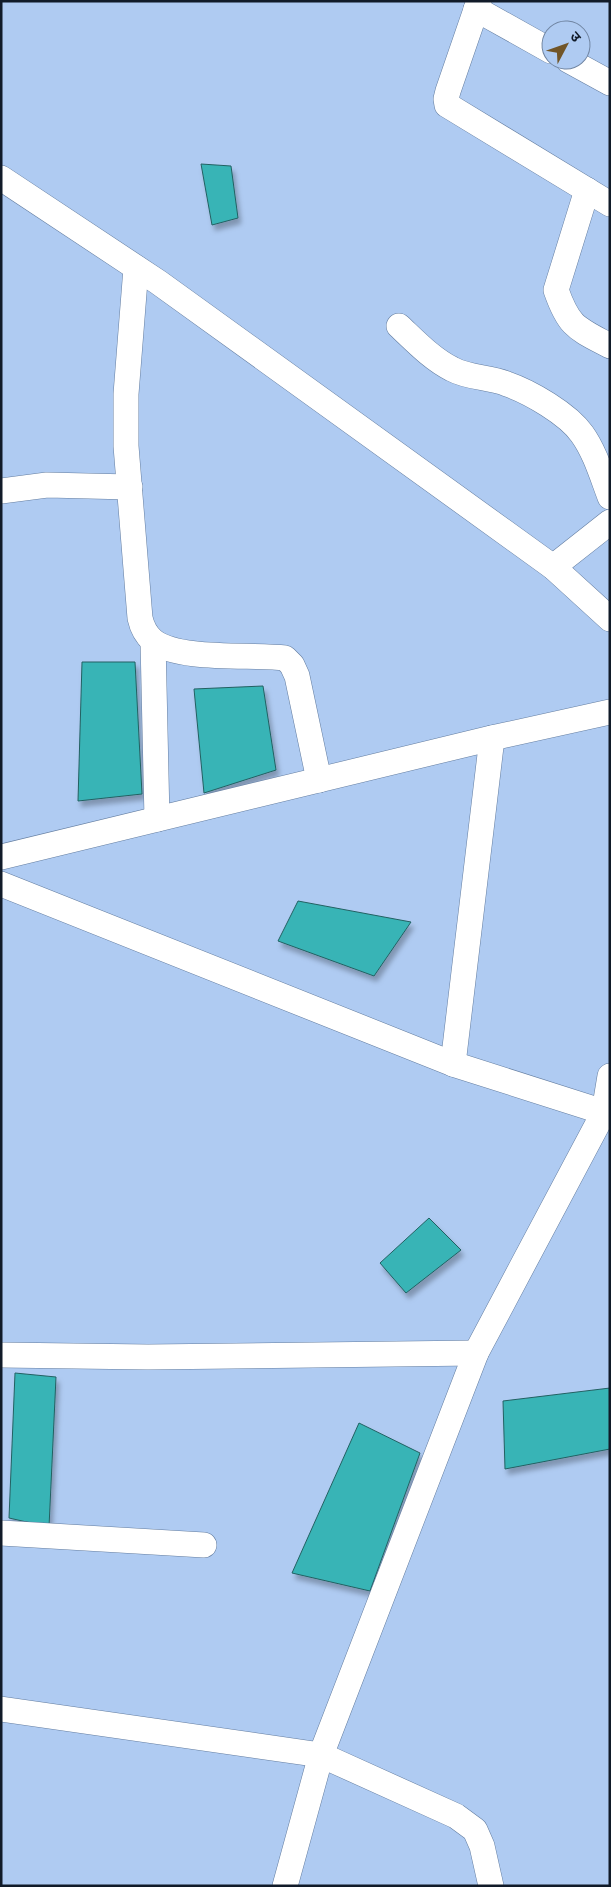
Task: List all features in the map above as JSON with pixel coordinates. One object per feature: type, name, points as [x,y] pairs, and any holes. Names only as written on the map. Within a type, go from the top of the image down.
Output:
[{"type":"street","points":[[541,45],[477,5],[448,91],[447,105],[610,204]]},
{"type":"street","points":[[586,70],[610,83]]},
{"type":"street","points":[[1,178],[136,268],[553,567],[610,619]]},
{"type":"street","points":[[587,190],[556,290],[568,318],[577,328],[610,346]]},
{"type":"street","points":[[136,268],[126,394],[126,446],[140,618],[143,630],[153,641],[172,650],[285,658],[292,665],[297,676],[319,780]]},
{"type":"street","points":[[398,326],[428,352],[453,370],[508,384],[553,408],[570,420],[583,435],[610,497]]},
{"type":"street","points":[[1,491],[47,485],[130,487]]},
{"type":"street","points":[[553,567],[610,522]]},
{"type":"street","points":[[153,641],[157,819]]},
{"type":"street","points":[[1,857],[492,738],[610,712]]},
{"type":"street","points":[[454,1064],[492,738]]},
{"type":"street","points":[[1,884],[454,1064],[607,1113]]},
{"type":"street","points":[[610,1076],[607,1113],[610,1137]]},
{"type":"street","points":[[286,1886],[321,1755],[476,1353],[607,1113]]},
{"type":"street","points":[[1,1356],[148,1357],[476,1353]]},
{"type":"street","points":[[1,1533],[204,1545]]},
{"type":"street","points":[[1,1709],[321,1755],[456,1816],[475,1830],[482,1846],[491,1886]]},
{"type":"building","points":[[201,164],[231,166],[238,218],[212,225]]},
{"type":"building","points":[[82,662],[135,662],[142,794],[78,801]]},
{"type":"building","points":[[263,686],[276,770],[204,793],[194,689]]},
{"type":"building","points":[[298,901],[411,922],[374,976],[278,941]]},
{"type":"building","points":[[429,1218],[461,1250],[406,1293],[380,1263]]},
{"type":"building","points":[[15,1373],[56,1377],[49,1527],[9,1518]]},
{"type":"building","points":[[610,1388],[610,1449],[505,1469],[503,1401]]},
{"type":"building","points":[[359,1423],[420,1453],[370,1591],[292,1573]]}]
